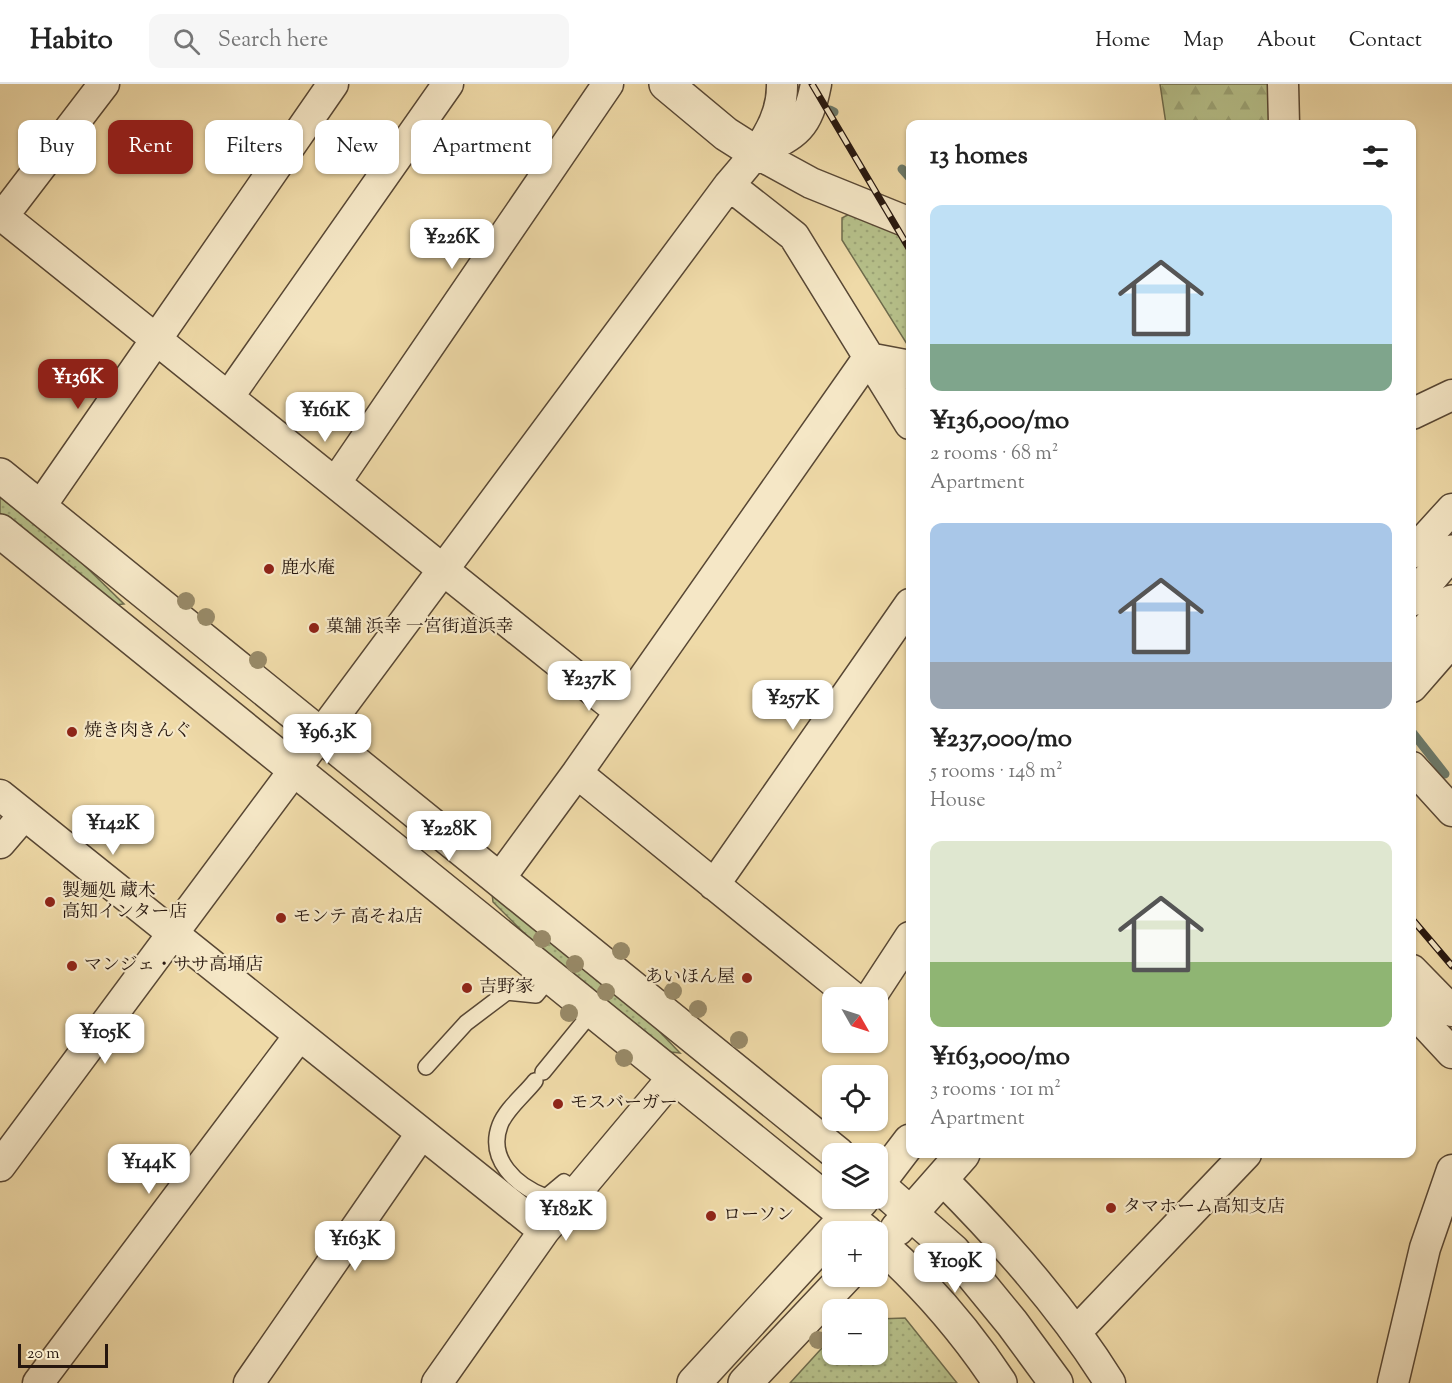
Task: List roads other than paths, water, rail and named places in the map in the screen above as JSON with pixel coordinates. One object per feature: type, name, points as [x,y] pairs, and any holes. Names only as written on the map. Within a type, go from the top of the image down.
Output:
[{"type":"street","points":[[104,84],[2,215],[619,711]]},
{"type":"street","points":[[40,507],[333,84]]},
{"type":"street","points":[[229,396],[447,84]]},
{"type":"street","points":[[336,482],[608,84]]},
{"type":"street","points":[[666,84],[726,134],[756,153],[811,183],[906,221]]},
{"type":"street","points":[[0,1166],[442,568],[729,184],[756,153],[777,117],[782,100],[782,84]]},
{"type":"street","points":[[1283,84],[1284,120]]},
{"type":"street","points":[[756,153],[793,136],[804,122],[821,89]]},
{"type":"street","points":[[729,184],[794,236],[906,418]]},
{"type":"street","points":[[868,358],[906,367]]},
{"type":"street","points":[[500,878],[577,773],[868,358]]},
{"type":"street","points":[[1416,412],[1452,395]]},
{"type":"street","points":[[0,475],[825,1143]]},
{"type":"street","points":[[1416,549],[1452,509]]},
{"type":"street","points":[[4,543],[294,769],[592,1012],[858,1221]]},
{"type":"street","points":[[1416,594],[1452,552]]},
{"type":"street","points":[[1416,642],[1452,602]]},
{"type":"street","points":[[714,885],[906,610]]},
{"type":"street","points":[[1416,682],[1452,641]]},
{"type":"street","points":[[1416,771],[1449,802]]},
{"type":"street","points":[[577,773],[840,987]]},
{"type":"street","points":[[0,795],[544,1231]]},
{"type":"street","points":[[0,843],[24,814]]},
{"type":"street","points":[[877,987],[906,943]]},
{"type":"street","points":[[1416,973],[1452,1011]]},
{"type":"street","points":[[1416,1014],[1452,1053]]},
{"type":"street","points":[[38,1383],[299,1036]]},
{"type":"street","points":[[437,1383],[544,1231],[674,1076]]},
{"type":"street","points":[[249,1383],[421,1134]]},
{"type":"street","points":[[888,1171],[906,1146]]},
{"type":"street","points":[[888,1223],[911,1214],[960,1158]]},
{"type":"street","points":[[1076,1332],[1242,1158]]},
{"type":"street","points":[[1393,1383],[1425,1248],[1452,1170]]},
{"type":"street","points":[[942,1179],[978,1215],[1076,1332],[1110,1383]]},
{"type":"street","points":[[888,1193],[953,1251],[1012,1323],[1056,1383]]},
{"type":"street","points":[[888,1248],[922,1281],[977,1347],[1000,1383]]},
{"type":"street","points":[[694,1383],[822,1271]]},
{"type":"street","points":[[745,1383],[836,1287]]},
{"type":"lane","points":[[426,1067],[466,1023],[507,992],[536,995],[551,977]]},
{"type":"lane","points":[[578,1191],[564,1182],[546,1197],[528,1191],[501,1163],[496,1139],[501,1122],[592,1012]]},
{"type":"waterway","points":[[830,110],[834,112]]},
{"type":"waterway","points":[[902,169],[906,174]]},
{"type":"waterway","points":[[1416,737],[1445,774]]},
{"type":"railway","points":[[812,84],[906,243]]},
{"type":"railway","points":[[1416,924],[1452,966]]},
{"type":"place","name":"鹿水庵","points":[[269,569]]},
{"type":"place","name":"菓舗 浜幸 一宮街道浜幸","points":[[314,628]]},
{"type":"place","name":"焼き肉きんぐ","points":[[72,732]]},
{"type":"place","name":"製麺処 蔵木 高知インター店","points":[[50,902]]},
{"type":"place","name":"モンテ 高そね店","points":[[281,918]]},
{"type":"place","name":"マンジェ・ササ高埇店","points":[[72,966]]},
{"type":"place","name":"あいほん屋","points":[[747,978]]},
{"type":"place","name":"吉野家","points":[[467,988]]},
{"type":"place","name":"モスバーガー","points":[[558,1104]]},
{"type":"place","name":"タマホーム高知支店","points":[[1111,1208]]},
{"type":"place","name":"ローソン","points":[[711,1216]]}]
